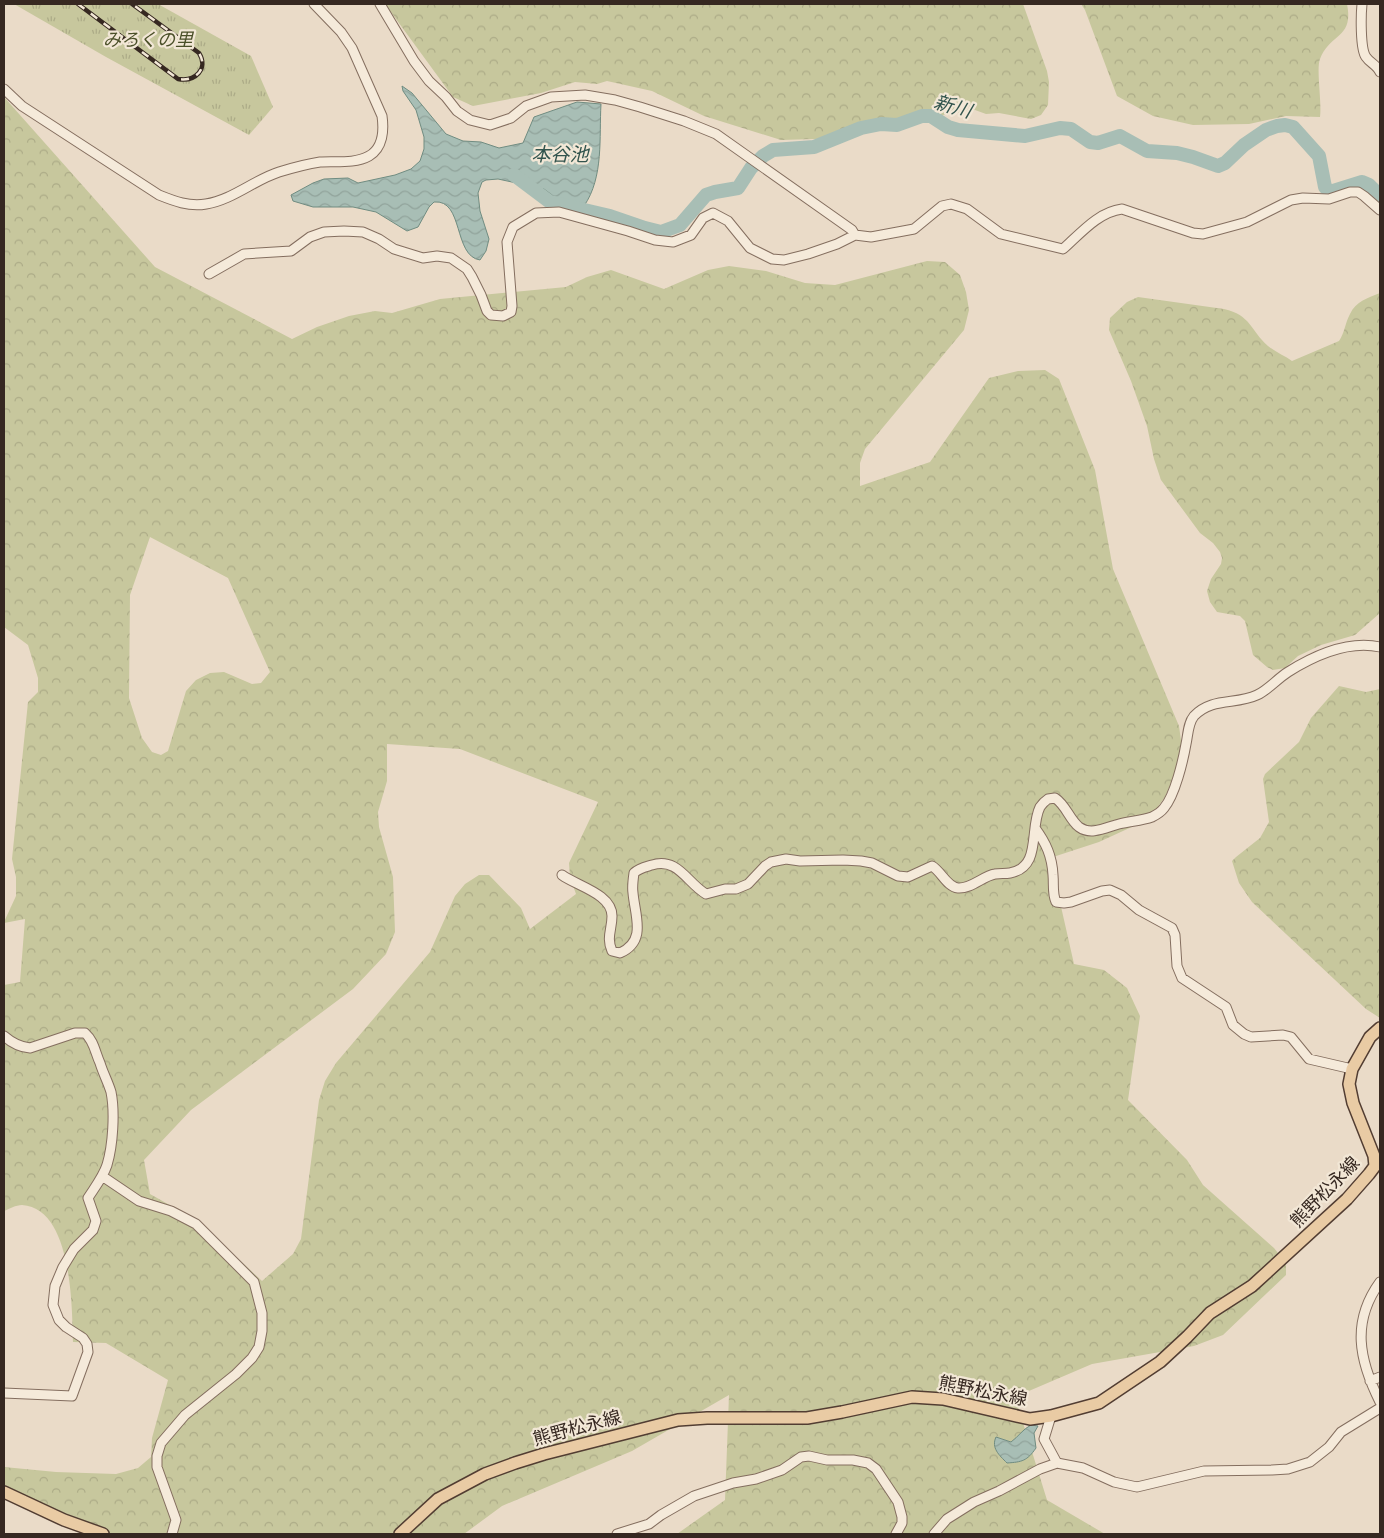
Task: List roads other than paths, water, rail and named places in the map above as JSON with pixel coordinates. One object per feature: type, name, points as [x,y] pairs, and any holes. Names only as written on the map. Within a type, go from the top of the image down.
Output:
[{"type":"main road","name":"熊野松永線","points":[[400,1534],[438,1499],[485,1474],[544,1454],[678,1420],[707,1418],[807,1418],[912,1397],[943,1398],[1030,1419],[1051,1416],[1099,1403],[1160,1362],[1210,1313],[1258,1280],[1347,1199],[1375,1166],[1374,1156],[1353,1104],[1349,1084],[1352,1069],[1370,1037],[1380,1028]]},
{"type":"main road","points":[[4,1492],[64,1520],[103,1534]]},
{"type":"street","points":[[4,89],[22,106],[159,194],[176,202],[191,205],[207,204],[225,198],[278,172],[318,162],[358,160],[378,149],[384,127],[382,116],[352,48],[342,32],[314,4]]},
{"type":"street","points":[[380,4],[414,62],[429,81],[458,111],[470,120],[490,125],[511,118],[526,106],[551,97],[585,95],[615,100],[684,121],[716,134],[852,230],[855,235]]},
{"type":"street","points":[[1362,4],[1365,56],[1379,68],[1380,72]]},
{"type":"street","points":[[209,274],[244,254],[291,251],[310,237],[324,232],[363,232],[379,239],[394,249],[423,258],[437,256],[452,258],[467,268],[482,295],[487,312],[491,315],[503,316],[511,312],[512,306],[506,242],[513,227],[536,213],[559,212],[655,240],[673,242],[691,235],[702,218],[713,213],[728,221],[750,248],[772,259],[784,260],[830,247],[855,235],[870,236],[914,230],[934,211],[942,206],[951,204],[967,209],[1001,234],[1063,249],[1102,215],[1112,210],[1122,209],[1193,233],[1203,234],[1247,222],[1291,200],[1303,198],[1329,199],[1350,192],[1358,192],[1380,210]]},
{"type":"street","points":[[562,875],[571,882],[591,890],[605,901],[612,910],[608,942],[612,951],[620,953],[628,949],[636,936],[637,912],[633,894],[633,882],[634,873],[639,868],[665,863],[675,866],[684,873],[698,890],[706,894],[725,889],[736,889],[748,884],[771,862],[786,859],[800,861],[861,861],[872,863],[898,876],[908,877],[932,866],[950,884],[958,888],[994,874],[1010,874],[1021,869],[1027,863],[1033,850],[1035,828],[1040,807],[1048,799],[1055,798],[1061,802],[1079,827],[1087,830],[1095,831],[1124,822],[1136,822],[1154,816],[1163,810],[1170,800],[1184,757],[1190,724],[1194,716],[1208,705],[1218,702],[1240,701],[1258,695],[1293,669],[1316,657],[1349,646],[1371,645],[1380,647]]},
{"type":"street","points":[[1035,828],[1045,841],[1051,859],[1053,895],[1056,902],[1071,902],[1110,890],[1121,895],[1139,910],[1172,928],[1175,935],[1177,966],[1182,978],[1226,1007],[1233,1024],[1244,1034],[1251,1037],[1283,1035],[1291,1037],[1309,1059],[1352,1069]]},
{"type":"street","points":[[4,1036],[12,1044],[30,1048],[75,1033],[85,1033],[92,1039],[111,1094],[111,1142],[107,1164],[88,1198],[96,1221],[93,1230],[70,1255],[55,1286],[53,1305],[59,1320],[83,1338],[87,1344],[88,1352],[72,1396],[4,1393]]},
{"type":"street","points":[[102,1176],[139,1201],[171,1211],[196,1224],[254,1282],[262,1313],[262,1331],[259,1347],[252,1358],[236,1374],[184,1414],[161,1444],[157,1456],[157,1467],[176,1520],[172,1534]]},
{"type":"street","points":[[1380,1282],[1370,1296],[1365,1309],[1361,1342],[1363,1360],[1380,1402]]},
{"type":"street","points":[[1370,1381],[1380,1377]]},
{"type":"street","points":[[934,1534],[947,1519],[974,1502],[1040,1469],[1057,1463],[1083,1468],[1114,1482],[1137,1487],[1204,1472],[1288,1469],[1310,1462],[1329,1446],[1341,1432],[1380,1408]]},
{"type":"street","points":[[1051,1416],[1044,1439],[1057,1463]]},
{"type":"street","points":[[617,1534],[649,1524],[661,1514],[694,1496],[733,1483],[756,1479],[774,1473],[790,1466],[801,1457],[809,1456],[827,1460],[853,1460],[868,1463],[876,1469],[898,1502],[902,1523],[896,1534]]},
{"type":"water","name":"本谷池","points":[[402,86],[412,93],[446,134],[463,141],[481,142],[499,148],[523,143],[534,117],[577,102],[601,104],[598,170],[590,195],[584,206],[563,204],[544,189],[498,179],[482,182],[478,193],[480,211],[489,239],[486,251],[480,260],[472,256],[466,249],[455,218],[450,209],[443,203],[434,202],[429,207],[418,227],[407,231],[376,212],[353,207],[313,207],[293,201],[291,195],[324,179],[348,178],[358,183],[395,175],[411,169],[420,161],[424,149],[424,137],[416,110],[403,91]]},
{"type":"water","points":[[1031,1425],[1038,1426],[1034,1433],[1036,1448],[1024,1460],[1007,1463],[995,1448],[996,1437],[1011,1442]]},
{"type":"waterway","name":"新川","points":[[514,175],[550,202],[610,216],[661,232],[680,225],[706,195],[738,188],[751,168],[763,156],[773,150],[814,147],[861,128],[881,124],[897,125],[922,116],[931,116],[948,127],[958,130],[1025,136],[1060,128],[1071,129],[1090,142],[1098,143],[1120,136],[1147,151],[1177,153],[1218,166],[1225,163],[1244,145],[1266,130],[1285,125],[1293,127],[1319,156],[1325,187],[1330,192],[1362,182],[1369,185],[1380,196]]},
{"type":"railway","points":[[78,4],[178,79],[190,78],[199,73],[202,64],[199,53],[132,4]]},
{"type":"park label","name":"みろくの里","points":[[148,40]]}]
